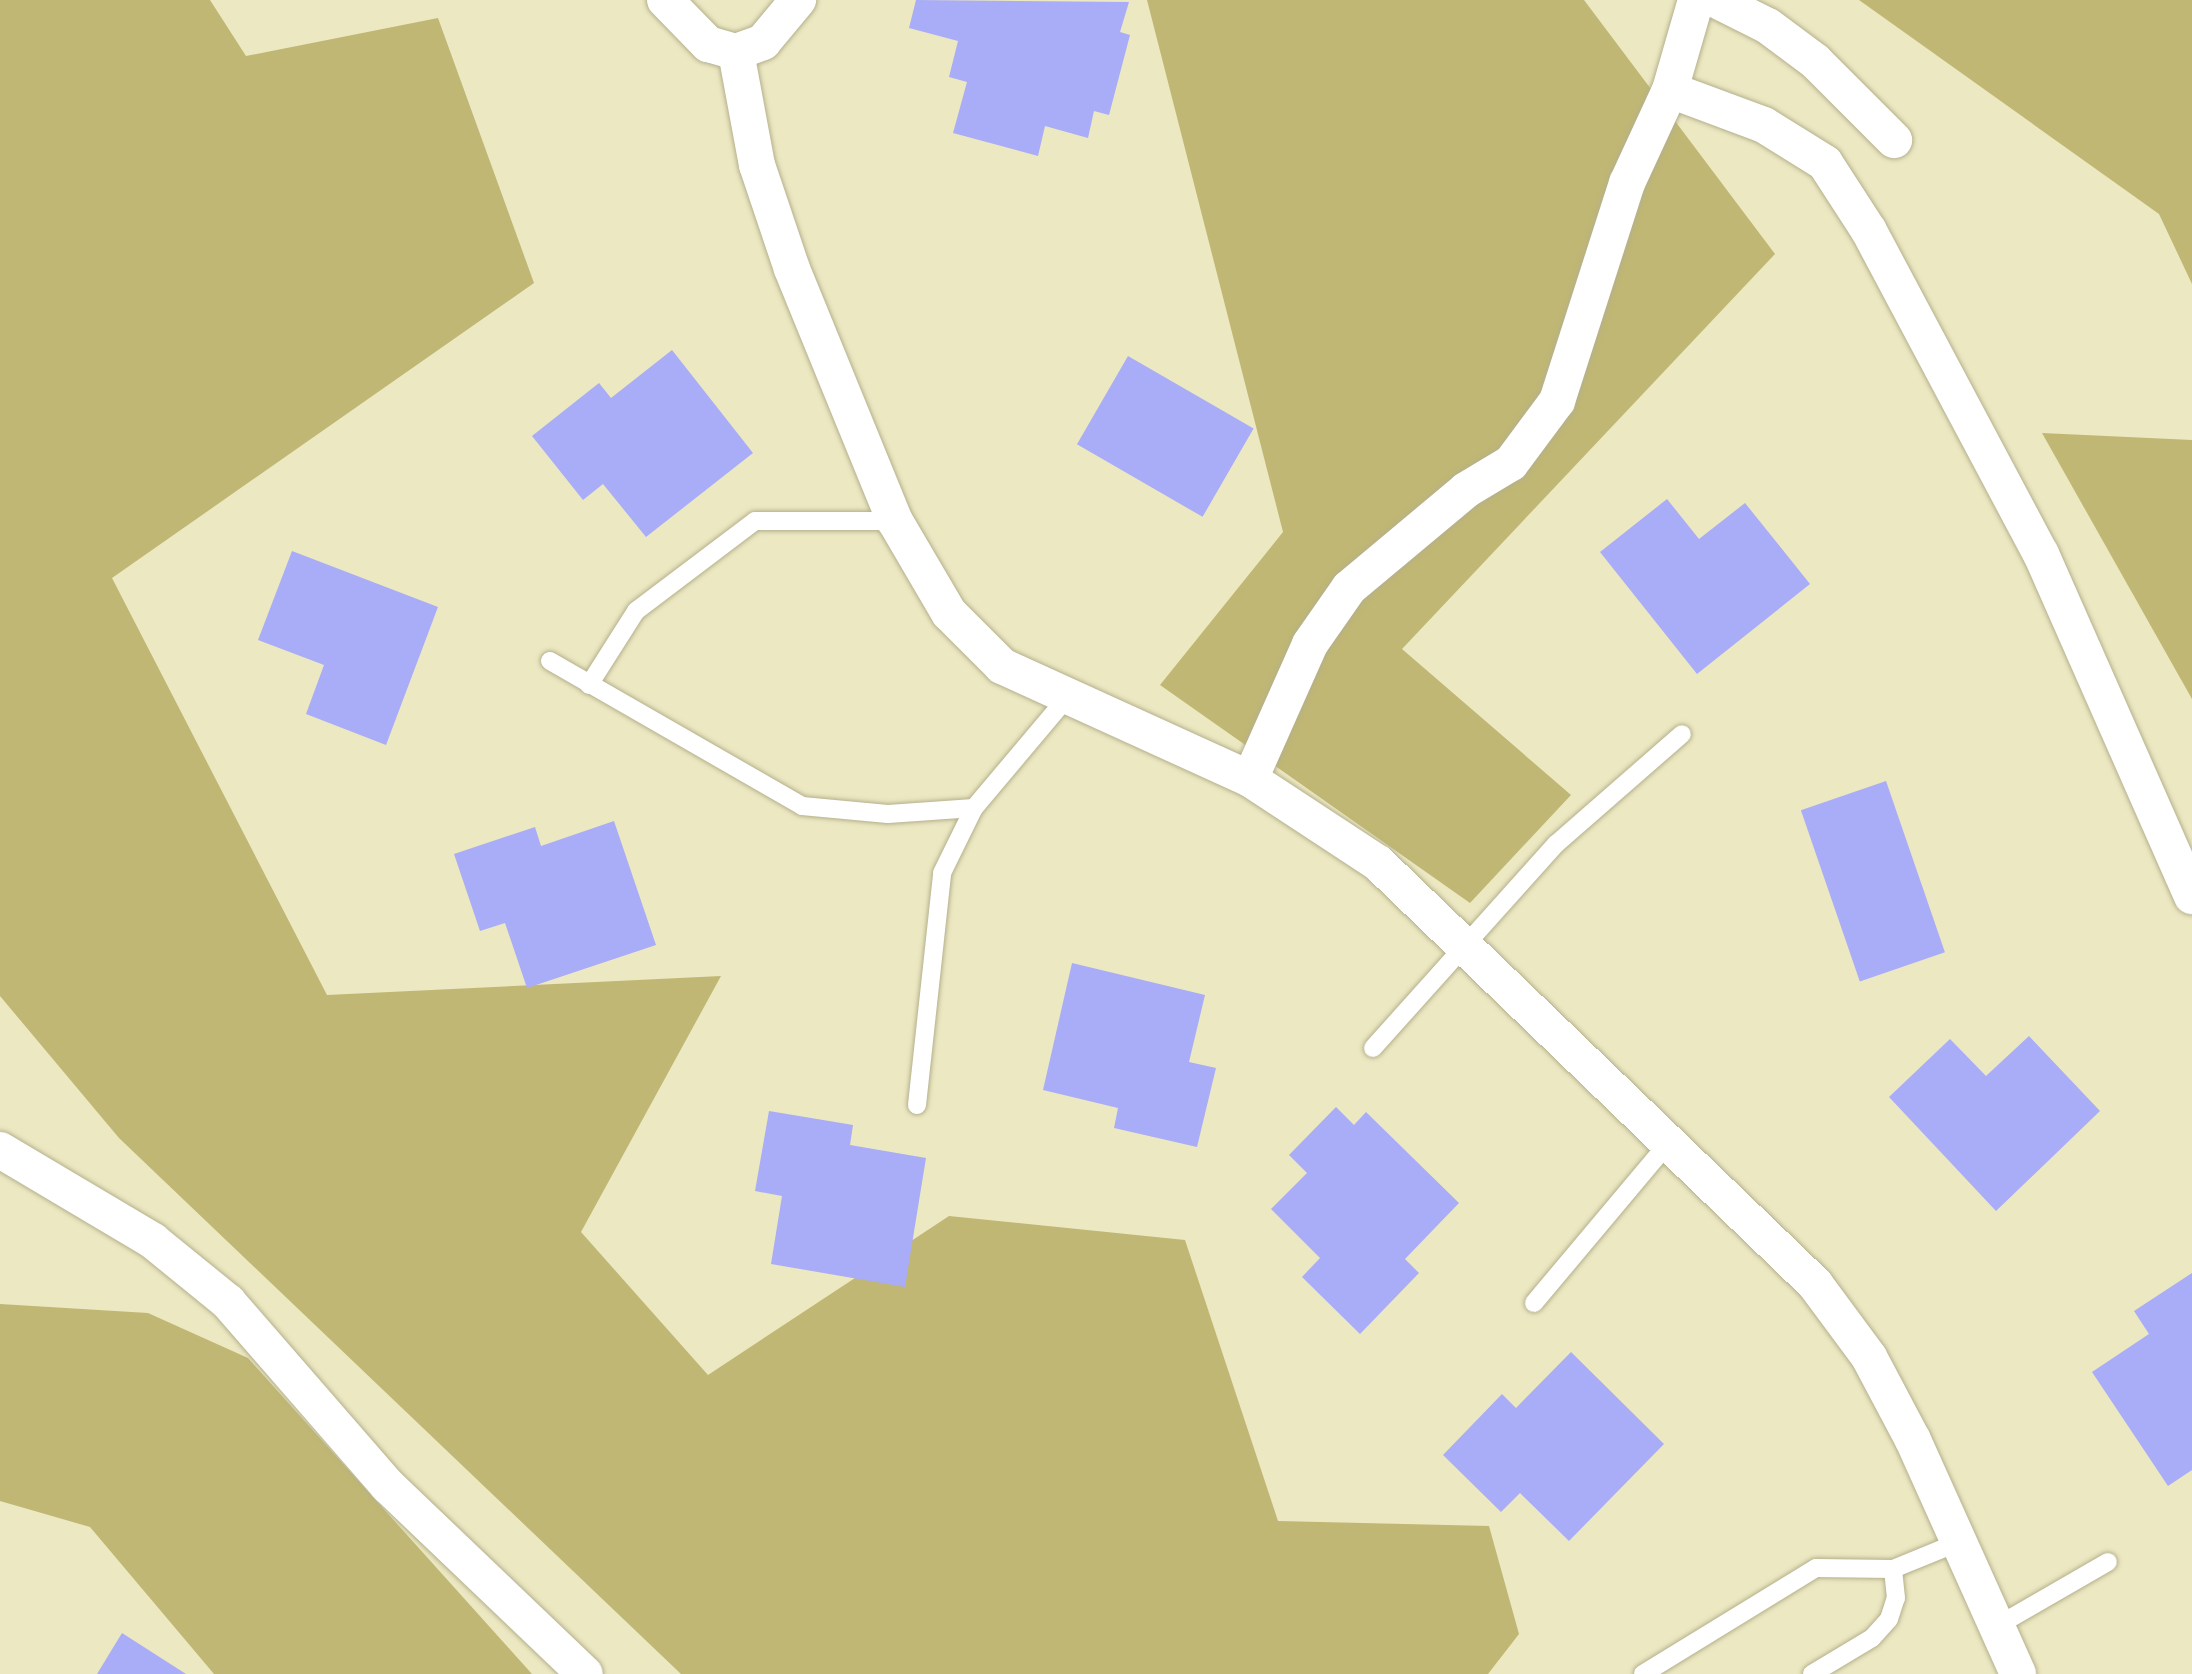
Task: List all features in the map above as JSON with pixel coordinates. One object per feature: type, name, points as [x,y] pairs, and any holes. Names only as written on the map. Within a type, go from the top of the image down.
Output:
[{"type":"street","points":[[665,0],[708,44],[736,52],[763,42],[798,0]]},
{"type":"street","points":[[1250,779],[1310,644],[1349,588],[1466,490],[1511,463],[1557,401],[1627,183],[1670,90],[1696,0]]},
{"type":"street","points":[[1716,0],[1768,26],[1815,61],[1894,140]]},
{"type":"street","points":[[736,52],[757,165],[792,269],[895,521],[949,613],[1002,666],[1065,700],[1250,779],[1378,863],[1815,1284],[1869,1357],[1959,1542],[2018,1674]]},
{"type":"street","points":[[1670,90],[1764,125],[1825,163],[1854,208],[2041,554],[2192,896]]},
{"type":"street","points":[[0,1150],[153,1241],[228,1302],[388,1486],[585,1674]]},
{"type":"lane","points":[[589,685],[636,611],[755,521],[895,521]]},
{"type":"lane","points":[[550,661],[802,806],[888,814],[974,808]]},
{"type":"lane","points":[[917,1105],[942,873],[974,808],[1065,700]]},
{"type":"lane","points":[[1373,1048],[1556,844],[1682,734]]},
{"type":"lane","points":[[1534,1303],[1669,1142]]},
{"type":"lane","points":[[1643,1674],[1816,1568],[1893,1569],[1959,1542]]},
{"type":"lane","points":[[1997,1626],[2108,1562]]},
{"type":"lane","points":[[1812,1674],[1872,1638],[1889,1619],[1896,1598],[1893,1569]]},
{"type":"shaded area","points":[[0,0],[210,0],[246,56],[438,18],[534,283],[112,578],[327,995],[721,976],[581,1232],[708,1375],[949,1216],[1185,1240],[1278,1521],[1489,1526],[1519,1634],[1488,1674],[681,1674],[119,1138],[0,996]]},
{"type":"shaded area","points":[[1147,0],[1584,0],[1775,254],[1402,649],[1571,795],[1470,903],[1160,685],[1283,532]]},
{"type":"shaded area","points":[[1859,0],[2192,0],[2192,284],[2159,214]]},
{"type":"shaded area","points":[[2042,433],[2192,440],[2192,699]]},
{"type":"shaded area","points":[[0,1304],[148,1313],[248,1358],[532,1674],[214,1674],[90,1527],[0,1501]]},
{"type":"building","points":[[916,0],[1129,2],[1120,32],[1130,35],[1109,115],[1094,111],[1088,138],[1045,126],[1038,156],[953,133],[967,82],[949,77],[958,41],[909,28]]},
{"type":"building","points":[[672,350],[753,453],[646,537],[603,484],[583,500],[532,436],[599,383],[611,398]]},
{"type":"building","points":[[1128,356],[1254,428],[1203,517],[1077,444]]},
{"type":"building","points":[[1667,499],[1699,539],[1745,503],[1810,584],[1697,674],[1600,552]]},
{"type":"building","points":[[292,551],[438,607],[386,745],[306,714],[324,665],[258,640]]},
{"type":"building","points":[[1886,781],[1945,952],[1860,981],[1801,810]]},
{"type":"building","points":[[614,821],[656,945],[527,988],[505,923],[480,931],[454,854],[535,827],[541,846]]},
{"type":"building","points":[[1072,963],[1205,995],[1189,1062],[1216,1068],[1197,1147],[1114,1128],[1118,1108],[1043,1090]]},
{"type":"building","points":[[2029,1036],[2100,1111],[1996,1211],[1889,1097],[1950,1039],[1986,1076]]},
{"type":"building","points":[[1336,1107],[1354,1125],[1366,1112],[1459,1203],[1405,1259],[1419,1273],[1360,1334],[1302,1277],[1320,1258],[1271,1209],[1307,1173],[1289,1155]]},
{"type":"building","points":[[769,1111],[853,1125],[850,1145],[926,1158],[905,1287],[771,1264],[782,1196],[755,1191]]},
{"type":"building","points":[[2192,1273],[2192,1470],[2168,1486],[2092,1372],[2149,1334],[2134,1311]]},
{"type":"building","points":[[1571,1352],[1664,1444],[1569,1541],[1520,1493],[1501,1512],[1443,1455],[1502,1394],[1516,1408]]},
{"type":"building","points":[[122,1633],[186,1674],[97,1674]]}]
